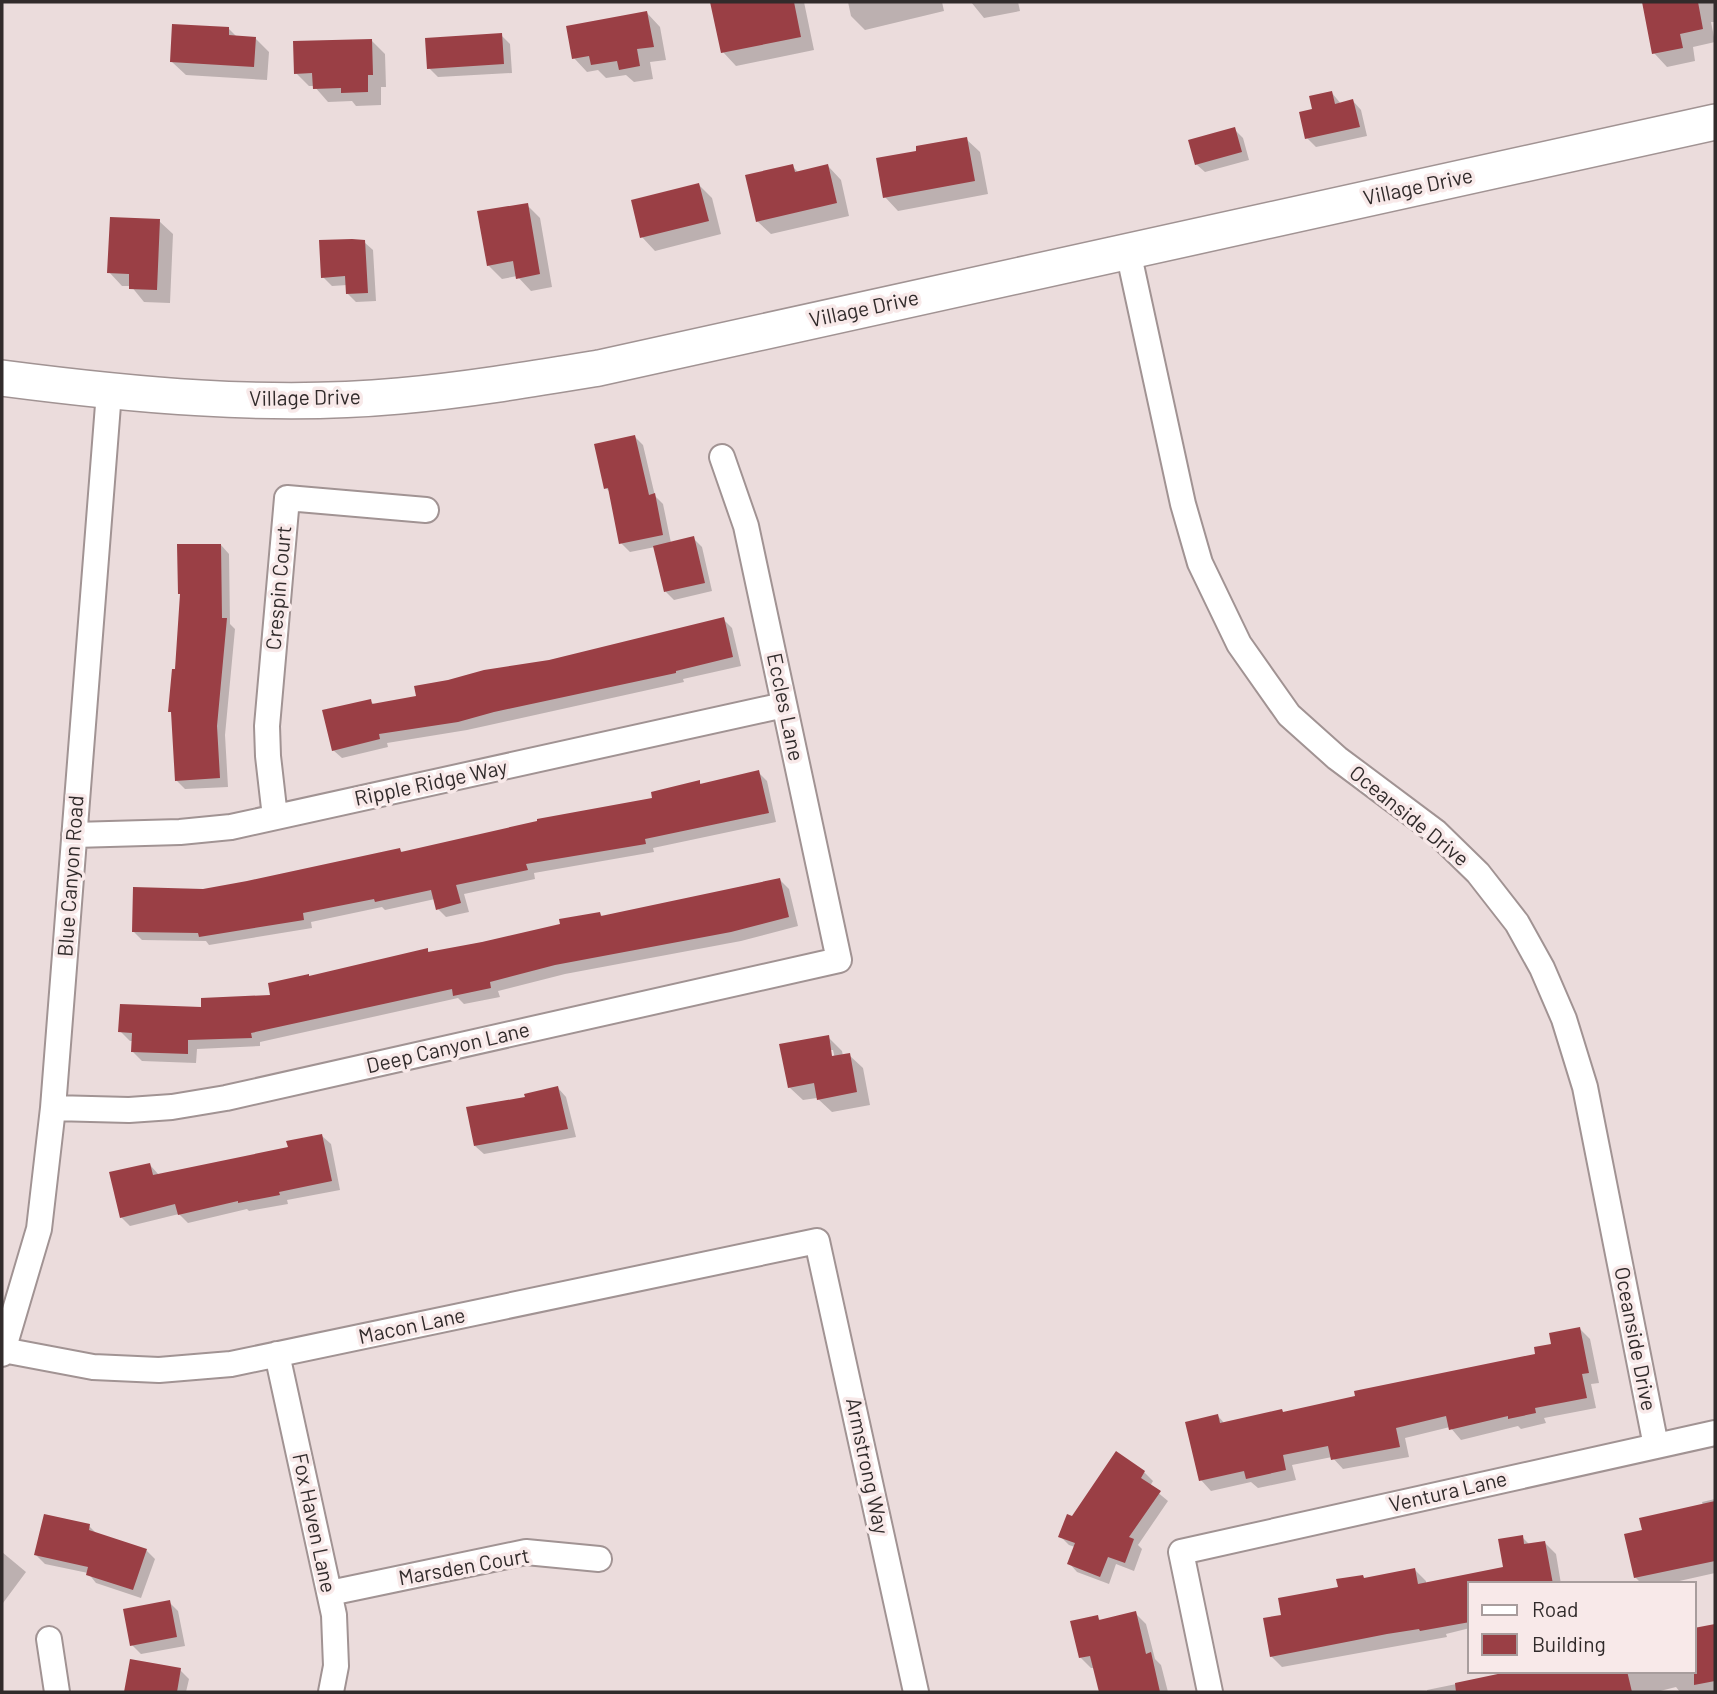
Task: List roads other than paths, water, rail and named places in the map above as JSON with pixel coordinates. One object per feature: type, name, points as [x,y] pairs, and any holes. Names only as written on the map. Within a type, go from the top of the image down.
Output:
[{"type":"main road","name":"Village Drive","points":[[2,379],[109,392],[283,400],[396,396],[490,386],[598,368],[1715,122]]},
{"type":"street","name":"Oceanside Drive","points":[[1128,251],[1186,516],[1200,564],[1239,644],[1289,715],[1337,758],[1436,832],[1478,873],[1517,923],[1542,968],[1564,1019],[1585,1087],[1656,1446]]},
{"type":"street","name":"Blue Canyon Road","points":[[3,1352],[38,1229],[53,1108],[109,392]]},
{"type":"street","name":"Eccles Lane","points":[[722,457],[746,526],[839,960]]},
{"type":"street","name":"Crespin Court","points":[[275,817],[267,726],[287,498],[426,510]]},
{"type":"street","name":"Ripple Ridge Way","points":[[74,835],[180,832],[232,827],[784,705]]},
{"type":"street","name":"Deep Canyon Lane","points":[[53,1108],[129,1110],[173,1107],[839,960]]},
{"type":"street","name":"Macon Lane","points":[[3,1352],[93,1367],[159,1370],[231,1364],[817,1241]]},
{"type":"street","name":"Armstrong Way","points":[[817,1241],[916,1692]]},
{"type":"street","name":"Fox Haven Lane","points":[[277,1354],[330,1593],[336,1638],[336,1666],[331,1692]]},
{"type":"street","name":"Ventura Lane","points":[[1210,1692],[1181,1552],[1715,1433]]},
{"type":"street","name":"Marsden Court","points":[[330,1593],[526,1552],[599,1559]]},
{"type":"street","points":[[49,1639],[57,1692]]}]
